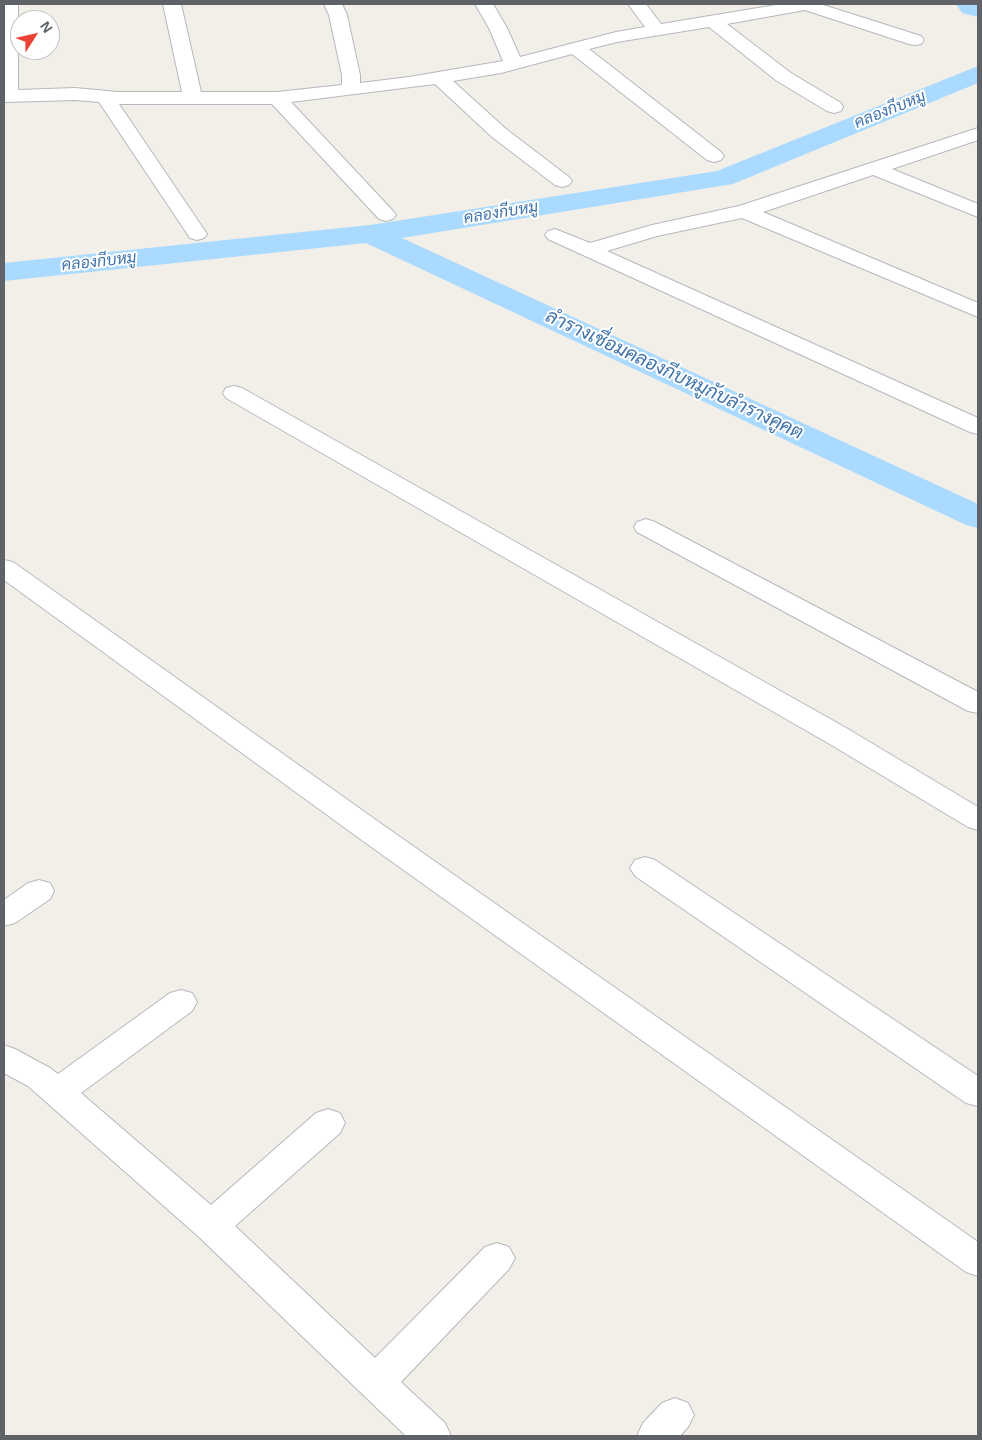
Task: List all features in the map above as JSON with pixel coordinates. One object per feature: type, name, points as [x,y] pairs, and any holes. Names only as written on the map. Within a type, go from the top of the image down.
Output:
[{"type":"street","points":[[9,4],[6,96],[75,94],[105,97],[277,98],[351,90],[438,78],[514,64],[575,47],[656,30],[805,4],[915,40]]},
{"type":"street","points":[[172,4],[193,98]]},
{"type":"street","points":[[333,4],[338,15],[352,75],[351,90]]},
{"type":"street","points":[[484,4],[498,28],[514,64]]},
{"type":"street","points":[[637,4],[656,30]]},
{"type":"street","points":[[713,20],[784,78],[834,107]]},
{"type":"street","points":[[575,47],[714,156]]},
{"type":"street","points":[[438,78],[499,133],[562,181]]},
{"type":"street","points":[[105,97],[197,234]]},
{"type":"street","points":[[277,98],[386,214]]},
{"type":"street","points":[[588,250],[652,231],[744,211],[978,134]]},
{"type":"street","points":[[872,168],[978,211]]},
{"type":"street","points":[[744,211],[978,311]]},
{"type":"street","points":[[556,235],[978,427]]},
{"type":"street","points":[[234,393],[838,736],[978,820]]},
{"type":"street","points":[[646,527],[978,704]]},
{"type":"street","points":[[4,568],[381,839],[978,1260]]},
{"type":"street","points":[[644,868],[978,1093]]},
{"type":"street","points":[[4,915],[39,891]]},
{"type":"street","points":[[58,1093],[181,1002]]},
{"type":"street","points":[[4,1058],[39,1076],[211,1226],[432,1436]]},
{"type":"street","points":[[211,1226],[328,1123]]},
{"type":"street","points":[[375,1383],[497,1258]]},
{"type":"waterway","name":"คลองกีบหมู","points":[[370,234],[723,178],[978,74]]},
{"type":"waterway","name":"คลองกีบหมู","points":[[4,272],[370,234]]},
{"type":"waterway","name":"ลำรางเชื่อมคลองกีบหมูกับลำรางคูคต","points":[[370,234],[978,517]]}]
